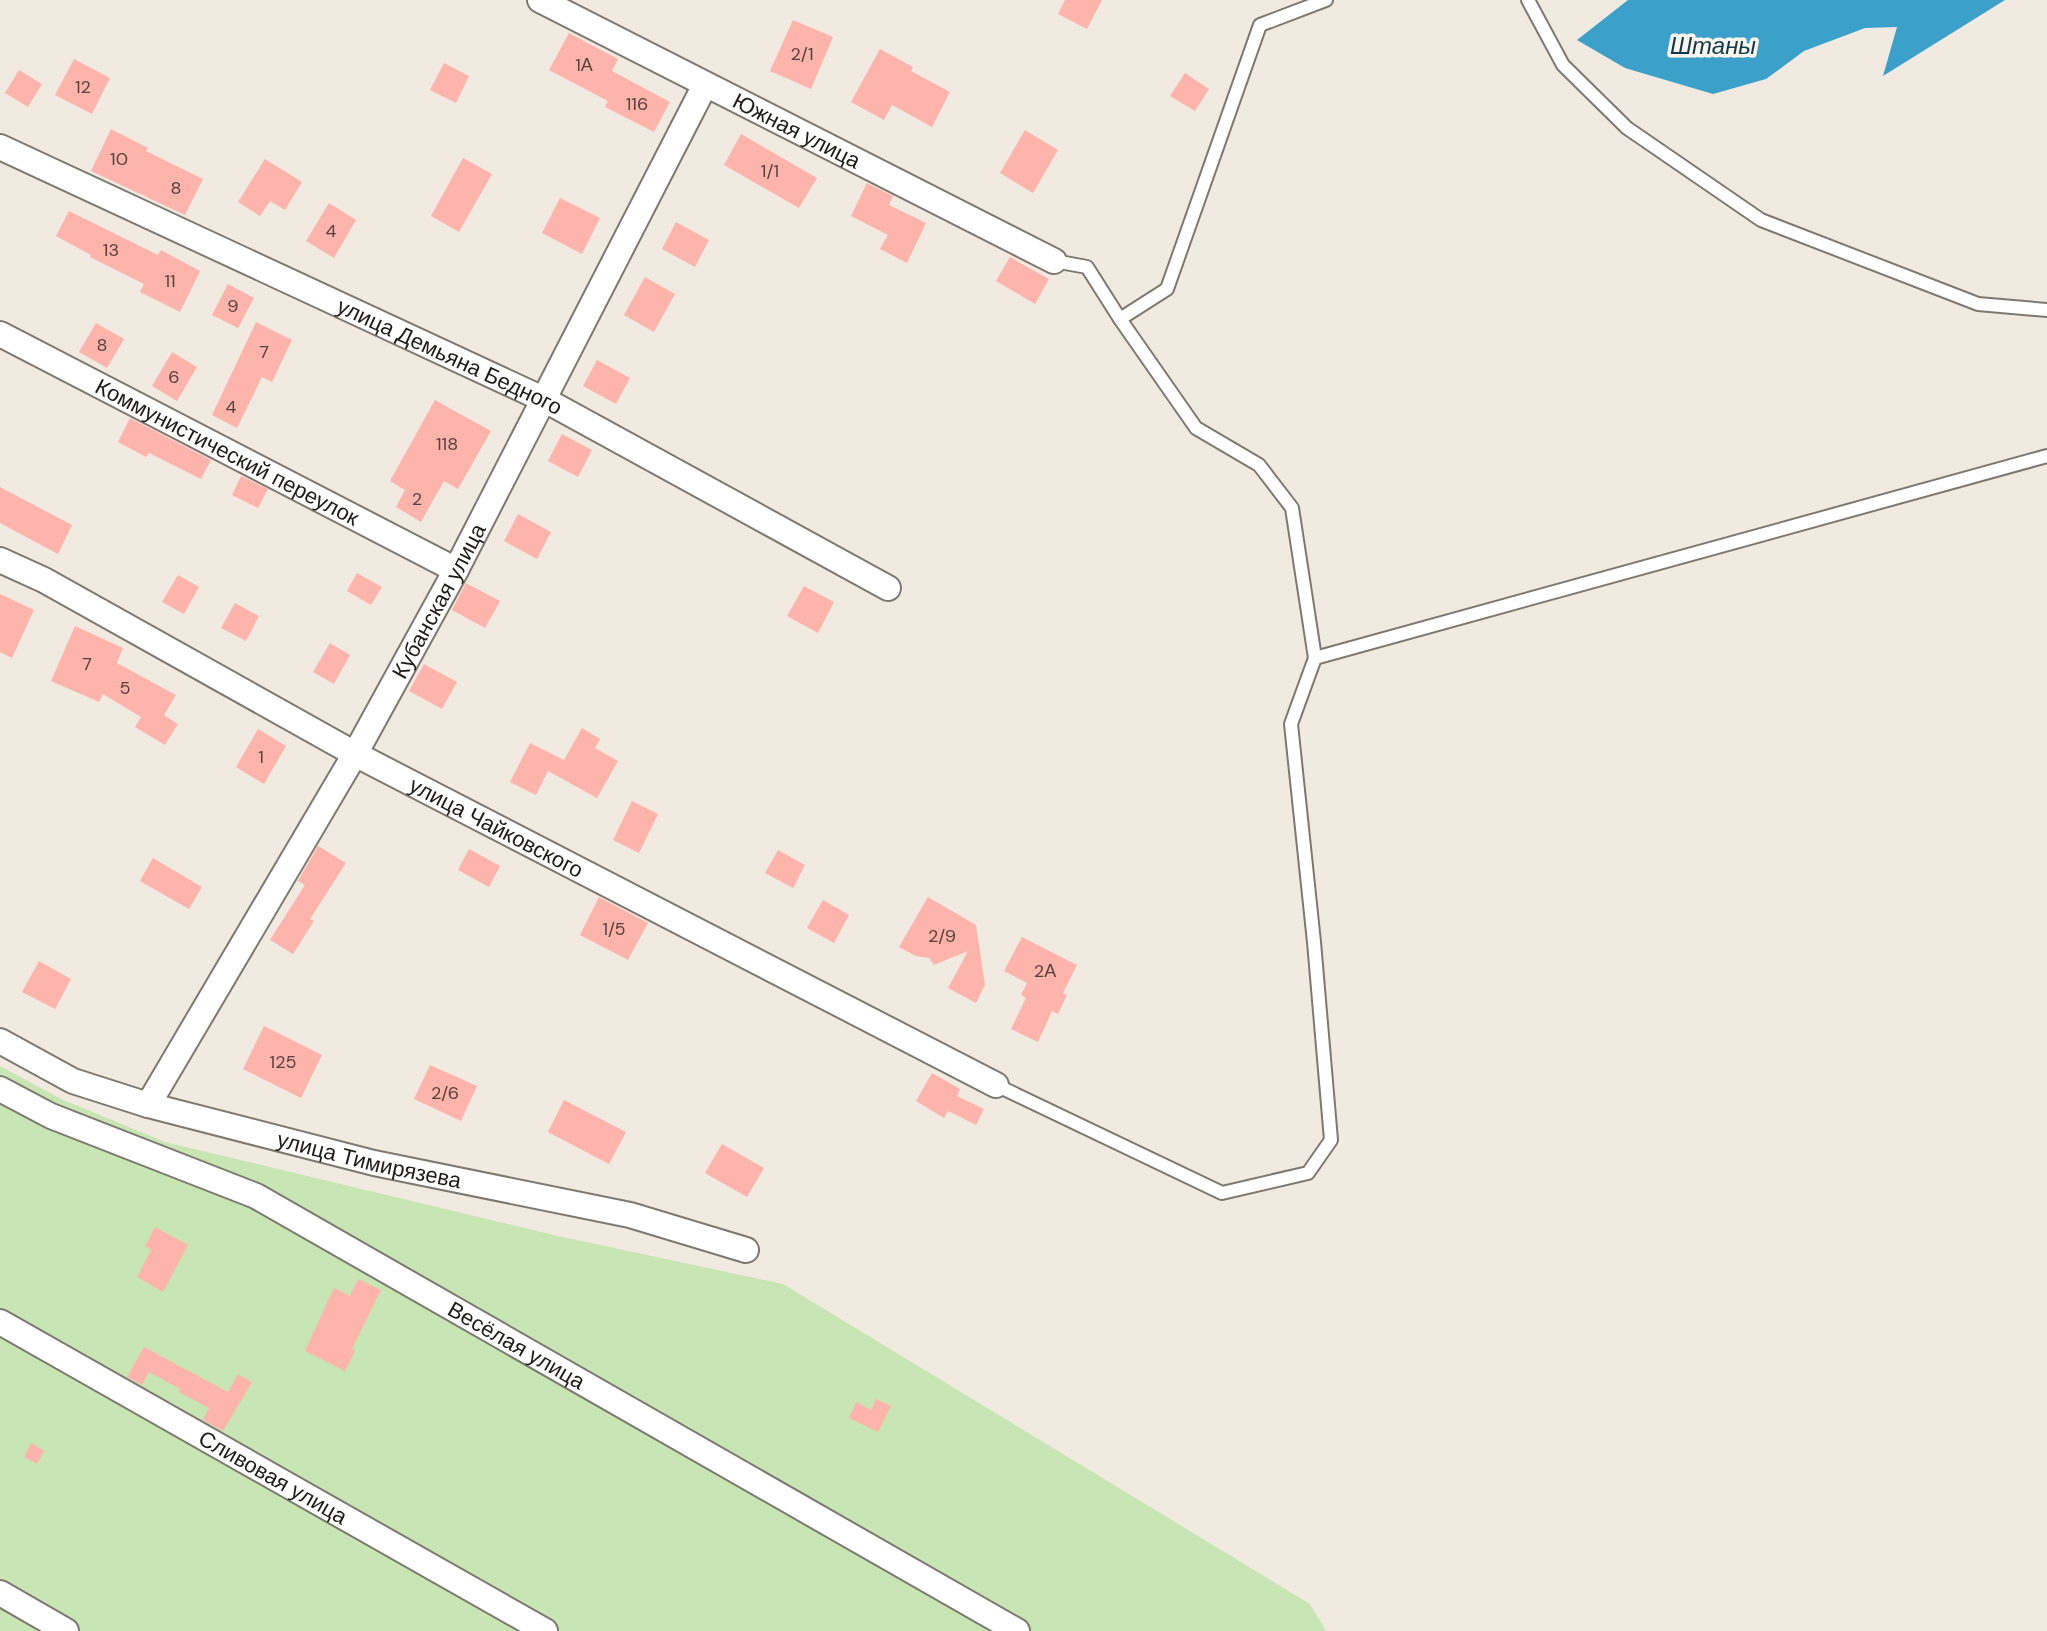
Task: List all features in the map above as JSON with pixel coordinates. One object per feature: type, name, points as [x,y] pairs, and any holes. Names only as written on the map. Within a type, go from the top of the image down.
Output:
[{"type":"street","name":"Южная улица","points":[[540,0],[1054,261]]},
{"type":"street","name":"Кубанская улица","points":[[148,1105],[355,754],[456,570],[705,85]]},
{"type":"street","name":"улица Демьяна Бедного","points":[[0,147],[545,400],[888,588]]},
{"type":"street","name":"Коммунистический переулок","points":[[0,334],[456,570]]},
{"type":"street","name":"улица Чайковского","points":[[0,560],[44,580],[355,754],[996,1085]]},
{"type":"street","name":"улица Тимирязева","points":[[0,1041],[73,1081],[148,1105],[374,1163],[630,1215],[746,1250]]},
{"type":"street","name":"Весёлая улица","points":[[0,1089],[51,1116],[256,1196],[1017,1631]]},
{"type":"street","name":"Сливовая улица","points":[[0,1322],[545,1631]]},
{"type":"street","points":[[0,1593],[66,1631]]},
{"type":"lane","points":[[1120,319],[1167,289],[1260,25],[1326,0]]},
{"type":"lane","points":[[1528,0],[1563,65],[1627,128],[1761,220],[1978,304],[2047,310]]},
{"type":"lane","points":[[996,1085],[1222,1193],[1308,1173],[1331,1140],[1291,724],[1315,658],[1292,508],[1259,465],[1196,428],[1087,267],[1054,261]]},
{"type":"lane","points":[[1315,658],[2047,456]]},
{"type":"green space","points":[[0,1066],[61,1099],[165,1142],[558,1236],[783,1284],[1310,1604],[1326,1631],[0,1631]]},
{"type":"water","name":"Штаны","points":[[1628,0],[2005,0],[1883,76],[1897,27],[1865,28],[1804,51],[1766,79],[1713,94],[1625,68],[1577,40]]},
{"type":"building","points":[[1065,0],[1102,0],[1087,29],[1058,14]]},
{"type":"building","points":[[793,20],[833,37],[811,89],[770,71]]},
{"type":"building","points":[[569,33],[618,59],[612,71],[670,102],[654,132],[605,107],[608,101],[549,70]]},
{"type":"building","points":[[880,49],[913,67],[911,71],[950,92],[932,127],[892,105],[884,120],[851,102]]},
{"type":"building","points":[[74,59],[110,78],[92,114],[55,95]]},
{"type":"building","points":[[444,63],[469,76],[456,103],[430,90]]},
{"type":"building","points":[[19,70],[42,84],[28,107],[5,93]]},
{"type":"building","points":[[1185,73],[1209,89],[1195,111],[1170,96]]},
{"type":"building","points":[[111,129],[148,148],[146,151],[203,179],[185,215],[91,171]]},
{"type":"building","points":[[1025,130],[1058,150],[1033,193],[1000,173]]},
{"type":"building","points":[[741,134],[817,178],[799,208],[724,165]]},
{"type":"building","points":[[463,158],[492,174],[459,232],[431,216]]},
{"type":"building","points":[[265,159],[302,182],[285,210],[270,201],[260,216],[238,202]]},
{"type":"building","points":[[867,183],[893,196],[889,205],[926,223],[907,263],[880,249],[888,235],[851,216]]},
{"type":"building","points":[[560,198],[600,218],[582,254],[542,233]]},
{"type":"building","points":[[329,203],[356,220],[334,258],[306,241]]},
{"type":"building","points":[[69,211],[158,255],[161,250],[200,271],[180,312],[140,292],[144,284],[56,236]]},
{"type":"building","points":[[676,222],[709,240],[695,267],[662,249]]},
{"type":"building","points":[[1010,257],[1049,279],[1035,304],[996,281]]},
{"type":"building","points":[[645,277],[675,294],[654,332],[624,315]]},
{"type":"building","points":[[228,284],[254,298],[238,328],[212,315]]},
{"type":"building","points":[[256,322],[292,340],[272,382],[262,377],[237,428],[212,415]]},
{"type":"building","points":[[96,323],[124,339],[107,368],[79,352]]},
{"type":"building","points":[[172,352],[197,367],[177,401],[152,386]]},
{"type":"building","points":[[597,360],[630,378],[616,404],[583,386]]},
{"type":"building","points":[[435,400],[491,431],[458,489],[444,481],[421,522],[396,507],[405,490],[390,481]]},
{"type":"building","points":[[130,418],[211,460],[201,479],[149,453],[146,457],[118,442]]},
{"type":"building","points":[[562,434],[592,450],[578,477],[548,461]]},
{"type":"building","points":[[241,476],[268,489],[258,508],[232,495]]},
{"type":"building","points":[[0,487],[72,525],[58,554],[0,523]]},
{"type":"building","points":[[518,514],[551,532],[537,559],[504,541]]},
{"type":"building","points":[[357,573],[382,587],[371,605],[347,591]]},
{"type":"building","points":[[178,575],[199,587],[184,614],[162,602]]},
{"type":"building","points":[[466,583],[500,601],[485,628],[452,610]]},
{"type":"building","points":[[804,586],[834,602],[818,633],[787,616]]},
{"type":"building","points":[[0,594],[34,610],[12,658],[0,652]]},
{"type":"building","points":[[235,603],[259,616],[246,641],[221,628]]},
{"type":"building","points":[[75,626],[123,648],[117,663],[176,695],[164,715],[178,724],[165,745],[135,727],[141,717],[103,694],[99,702],[51,681]]},
{"type":"building","points":[[330,643],[350,655],[334,684],[313,672]]},
{"type":"building","points":[[424,664],[457,682],[442,709],[409,691]]},
{"type":"building","points":[[582,728],[600,739],[595,748],[618,761],[597,798],[548,771],[536,795],[510,782],[530,743],[564,760]]},
{"type":"building","points":[[258,729],[286,746],[264,784],[236,767]]},
{"type":"building","points":[[632,801],[658,814],[639,853],[613,840]]},
{"type":"building","points":[[318,846],[346,863],[310,919],[314,921],[293,954],[270,940],[305,885],[298,881]]},
{"type":"building","points":[[469,849],[500,866],[489,887],[458,870]]},
{"type":"building","points":[[778,850],[805,865],[793,888],[765,873]]},
{"type":"building","points":[[153,858],[202,887],[189,909],[140,881]]},
{"type":"building","points":[[599,897],[648,923],[628,960],[580,935]]},
{"type":"building","points":[[928,897],[976,925],[985,985],[976,1003],[948,988],[968,951],[934,965],[929,958],[916,956],[899,947]]},
{"type":"building","points":[[823,900],[849,915],[834,943],[807,928]]},
{"type":"building","points":[[1022,937],[1077,965],[1063,993],[1067,995],[1058,1014],[1052,1011],[1038,1042],[1011,1029],[1026,998],[1021,995],[1027,983],[1004,971]]},
{"type":"building","points":[[39,961],[71,979],[55,1009],[22,992]]},
{"type":"building","points":[[264,1026],[322,1055],[301,1098],[243,1069]]},
{"type":"building","points":[[430,1065],[477,1086],[461,1121],[414,1099]]},
{"type":"building","points":[[932,1073],[960,1089],[957,1096],[984,1109],[976,1125],[948,1111],[944,1118],[916,1101]]},
{"type":"building","points":[[564,1100],[626,1132],[609,1164],[548,1132]]},
{"type":"building","points":[[722,1144],[764,1168],[747,1197],[705,1173]]},
{"type":"building","points":[[155,1227],[188,1245],[163,1292],[137,1277],[151,1250],[145,1246]]},
{"type":"building","points":[[358,1279],[381,1290],[352,1349],[355,1351],[345,1371],[305,1351],[334,1288],[350,1296]]},
{"type":"building","points":[[144,1347],[228,1392],[238,1374],[252,1382],[223,1431],[203,1420],[209,1408],[179,1392],[180,1389],[149,1372],[142,1385],[127,1377]]},
{"type":"building","points":[[876,1399],[891,1406],[878,1432],[849,1418],[856,1402],[871,1410]]},
{"type":"building","points":[[31,1443],[44,1451],[37,1464],[24,1457]]}]
